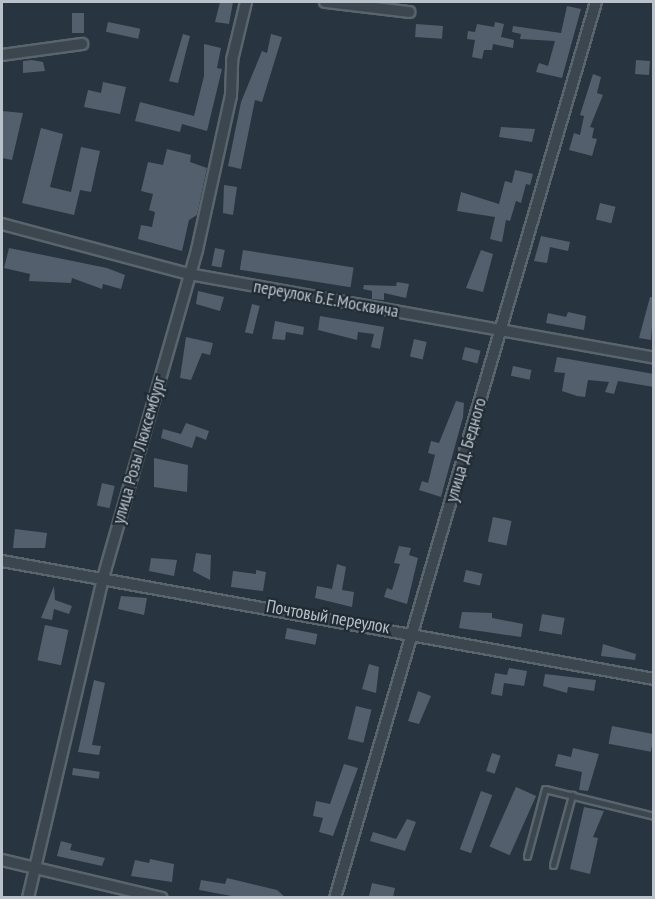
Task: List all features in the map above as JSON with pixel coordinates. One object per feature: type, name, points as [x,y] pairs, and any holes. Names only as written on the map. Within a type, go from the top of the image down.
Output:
[{"type":"street","name":"улица Розы Люксембург","points":[[28,897],[31,870],[103,578],[189,274],[231,96],[232,60],[246,2]]},
{"type":"street","points":[[325,2],[409,12]]},
{"type":"street","name":"улица Д. Бедного","points":[[335,897],[596,2]]},
{"type":"street","points":[[2,55],[82,45]]},
{"type":"street","name":"переулок Б.Е.Москвича","points":[[2,224],[189,274],[654,358]]},
{"type":"street","name":"Почтовый переулок","points":[[2,561],[413,632],[654,678]]},
{"type":"street","points":[[2,860],[31,870],[162,897]]},
{"type":"lane","points":[[527,856],[545,789],[654,816]]},
{"type":"lane","points":[[553,865],[573,795]]},
{"type":"building","points":[[220,2],[233,2],[229,24],[215,22]]},
{"type":"building","points":[[567,6],[581,9],[562,78],[536,72],[539,63],[548,66],[555,41],[520,39],[521,34],[512,32],[513,26],[561,33]]},
{"type":"building","points":[[72,13],[84,13],[84,33],[72,33]]},
{"type":"building","points":[[108,22],[140,29],[138,39],[106,32]]},
{"type":"building","points":[[495,22],[504,24],[501,37],[514,40],[513,48],[493,44],[492,50],[484,50],[482,59],[472,57],[475,40],[467,39],[468,31],[475,32],[477,24],[494,27]]},
{"type":"building","points":[[416,24],[443,26],[442,39],[415,37]]},
{"type":"building","points":[[183,34],[190,36],[178,83],[169,81]]},
{"type":"building","points":[[271,34],[282,37],[262,102],[255,100],[241,169],[228,166],[241,102],[262,51],[267,53]]},
{"type":"building","points":[[204,44],[221,48],[217,68],[222,69],[207,131],[182,124],[180,132],[135,121],[140,102],[194,116],[204,76]]},
{"type":"building","points":[[636,60],[650,61],[649,75],[635,74]]},
{"type":"building","points":[[23,61],[43,62],[45,71],[23,73]]},
{"type":"building","points":[[593,74],[601,77],[597,93],[603,95],[590,127],[594,128],[592,138],[597,139],[592,156],[569,150],[574,133],[580,135],[584,116],[580,115]]},
{"type":"building","points":[[103,82],[126,87],[120,114],[84,107],[88,90],[101,93]]},
{"type":"building","points":[[2,111],[23,113],[12,160],[2,158]]},
{"type":"building","points":[[501,127],[535,129],[532,142],[499,137]]},
{"type":"building","points":[[41,128],[63,134],[50,187],[71,192],[81,147],[100,151],[91,192],[80,190],[74,215],[22,203]]},
{"type":"building","points":[[167,149],[191,155],[190,162],[207,168],[197,215],[189,220],[182,251],[138,239],[141,225],[152,227],[155,212],[149,210],[153,194],[141,191],[148,162],[163,165]]},
{"type":"building","points":[[515,170],[533,174],[530,185],[526,184],[521,203],[516,201],[510,221],[506,220],[502,242],[490,239],[495,217],[457,211],[461,192],[499,204],[505,181],[512,183]]},
{"type":"building","points":[[224,185],[237,187],[233,215],[223,213]]},
{"type":"building","points":[[600,203],[616,207],[611,223],[596,219]]},
{"type":"building","points":[[541,236],[570,242],[568,251],[550,247],[547,263],[534,261]]},
{"type":"building","points":[[9,248],[107,268],[125,275],[121,289],[103,284],[102,289],[72,278],[71,283],[29,281],[30,274],[4,268]]},
{"type":"building","points":[[215,248],[225,250],[221,268],[212,266]]},
{"type":"building","points":[[243,250],[354,268],[350,287],[240,270]]},
{"type":"building","points":[[481,250],[493,254],[483,292],[466,288]]},
{"type":"building","points":[[397,282],[409,284],[406,298],[384,293],[384,300],[372,299],[372,291],[363,289],[364,285],[396,286]]},
{"type":"building","points":[[198,291],[224,297],[220,311],[196,304]]},
{"type":"building","points":[[650,297],[654,297],[651,340],[639,338]]},
{"type":"building","points":[[252,304],[260,306],[253,334],[245,332]]},
{"type":"building","points":[[568,312],[586,316],[584,330],[546,323],[548,313],[566,317]]},
{"type":"building","points":[[320,316],[384,327],[380,349],[371,347],[374,334],[358,332],[357,340],[318,330]]},
{"type":"building","points":[[275,321],[304,327],[303,335],[286,332],[285,340],[272,339]]},
{"type":"building","points":[[186,337],[213,343],[210,355],[202,353],[191,380],[180,378]]},
{"type":"building","points":[[414,339],[427,342],[423,359],[410,357]]},
{"type":"building","points":[[465,347],[481,351],[477,363],[462,360]]},
{"type":"building","points":[[557,357],[654,374],[654,387],[618,381],[614,394],[605,392],[609,382],[588,380],[585,397],[577,396],[562,391],[565,373],[554,372]]},
{"type":"building","points":[[513,366],[532,370],[530,380],[511,376]]},
{"type":"building","points":[[456,401],[464,403],[463,417],[441,497],[419,490],[422,481],[428,483],[435,455],[428,453],[431,441],[439,443]]},
{"type":"building","points":[[186,423],[209,431],[206,440],[196,436],[192,448],[161,438],[163,429],[181,434]]},
{"type":"building","points":[[154,458],[188,465],[187,492],[154,487]]},
{"type":"building","points":[[102,483],[115,486],[109,508],[97,505]]},
{"type":"building","points":[[493,517],[512,521],[506,545],[488,541]]},
{"type":"building","points":[[15,529],[47,533],[45,548],[13,548]]},
{"type":"building","points":[[399,546],[411,548],[409,555],[418,558],[407,604],[384,597],[387,588],[392,590],[400,564],[394,563]]},
{"type":"building","points":[[196,553],[211,555],[210,580],[193,571]]},
{"type":"building","points":[[151,558],[177,560],[174,576],[149,571]]},
{"type":"building","points":[[337,564],[346,567],[342,590],[354,592],[352,607],[315,598],[317,586],[332,589]]},
{"type":"building","points":[[256,570],[266,572],[263,591],[231,587],[233,571],[256,574]]},
{"type":"building","points":[[466,570],[483,574],[480,586],[463,582]]},
{"type":"building","points":[[54,586],[55,600],[72,606],[69,614],[54,609],[52,620],[41,618]]},
{"type":"building","points":[[121,596],[147,598],[144,615],[118,609]]},
{"type":"building","points":[[462,612],[492,613],[492,618],[523,624],[521,637],[459,628]]},
{"type":"building","points":[[542,614],[565,618],[562,635],[539,631]]},
{"type":"building","points":[[45,625],[68,630],[61,665],[38,660]]},
{"type":"building","points":[[287,628],[317,634],[315,645],[285,639]]},
{"type":"building","points":[[603,644],[636,654],[635,660],[601,656]]},
{"type":"building","points":[[369,664],[379,667],[376,693],[362,689]]},
{"type":"building","points":[[509,668],[527,671],[524,686],[504,683],[502,696],[491,694],[495,673],[507,675]]},
{"type":"building","points":[[545,674],[596,680],[594,691],[568,687],[567,693],[543,686]]},
{"type":"building","points":[[94,680],[105,683],[92,745],[101,746],[99,755],[78,752]]},
{"type":"building","points":[[418,691],[431,696],[419,724],[408,721]]},
{"type":"building","points":[[356,706],[372,710],[363,743],[348,739]]},
{"type":"building","points":[[612,726],[654,734],[651,752],[609,744]]},
{"type":"building","points":[[573,748],[599,754],[588,791],[579,790],[582,772],[555,766],[558,754],[571,757]]},
{"type":"building","points":[[492,753],[501,756],[495,774],[486,771]]},
{"type":"building","points":[[344,764],[358,768],[333,836],[319,832],[323,818],[313,816],[316,801],[330,804]]},
{"type":"building","points":[[73,768],[100,772],[99,779],[72,775]]},
{"type":"building","points":[[516,787],[536,796],[510,855],[490,846]]},
{"type":"building","points":[[481,791],[492,795],[471,853],[460,849]]},
{"type":"building","points":[[584,807],[604,811],[593,837],[598,838],[590,874],[570,869]]},
{"type":"building","points":[[407,819],[416,822],[405,851],[370,841],[373,832],[396,839]]},
{"type":"building","points":[[61,841],[72,844],[70,850],[105,858],[102,866],[57,856]]},
{"type":"building","points":[[150,859],[174,864],[172,882],[131,876],[135,860],[149,863]]},
{"type":"building","points":[[227,878],[277,890],[285,897],[237,897],[199,890],[201,880],[225,884]]},
{"type":"building","points":[[372,883],[395,888],[393,897],[369,896]]}]
